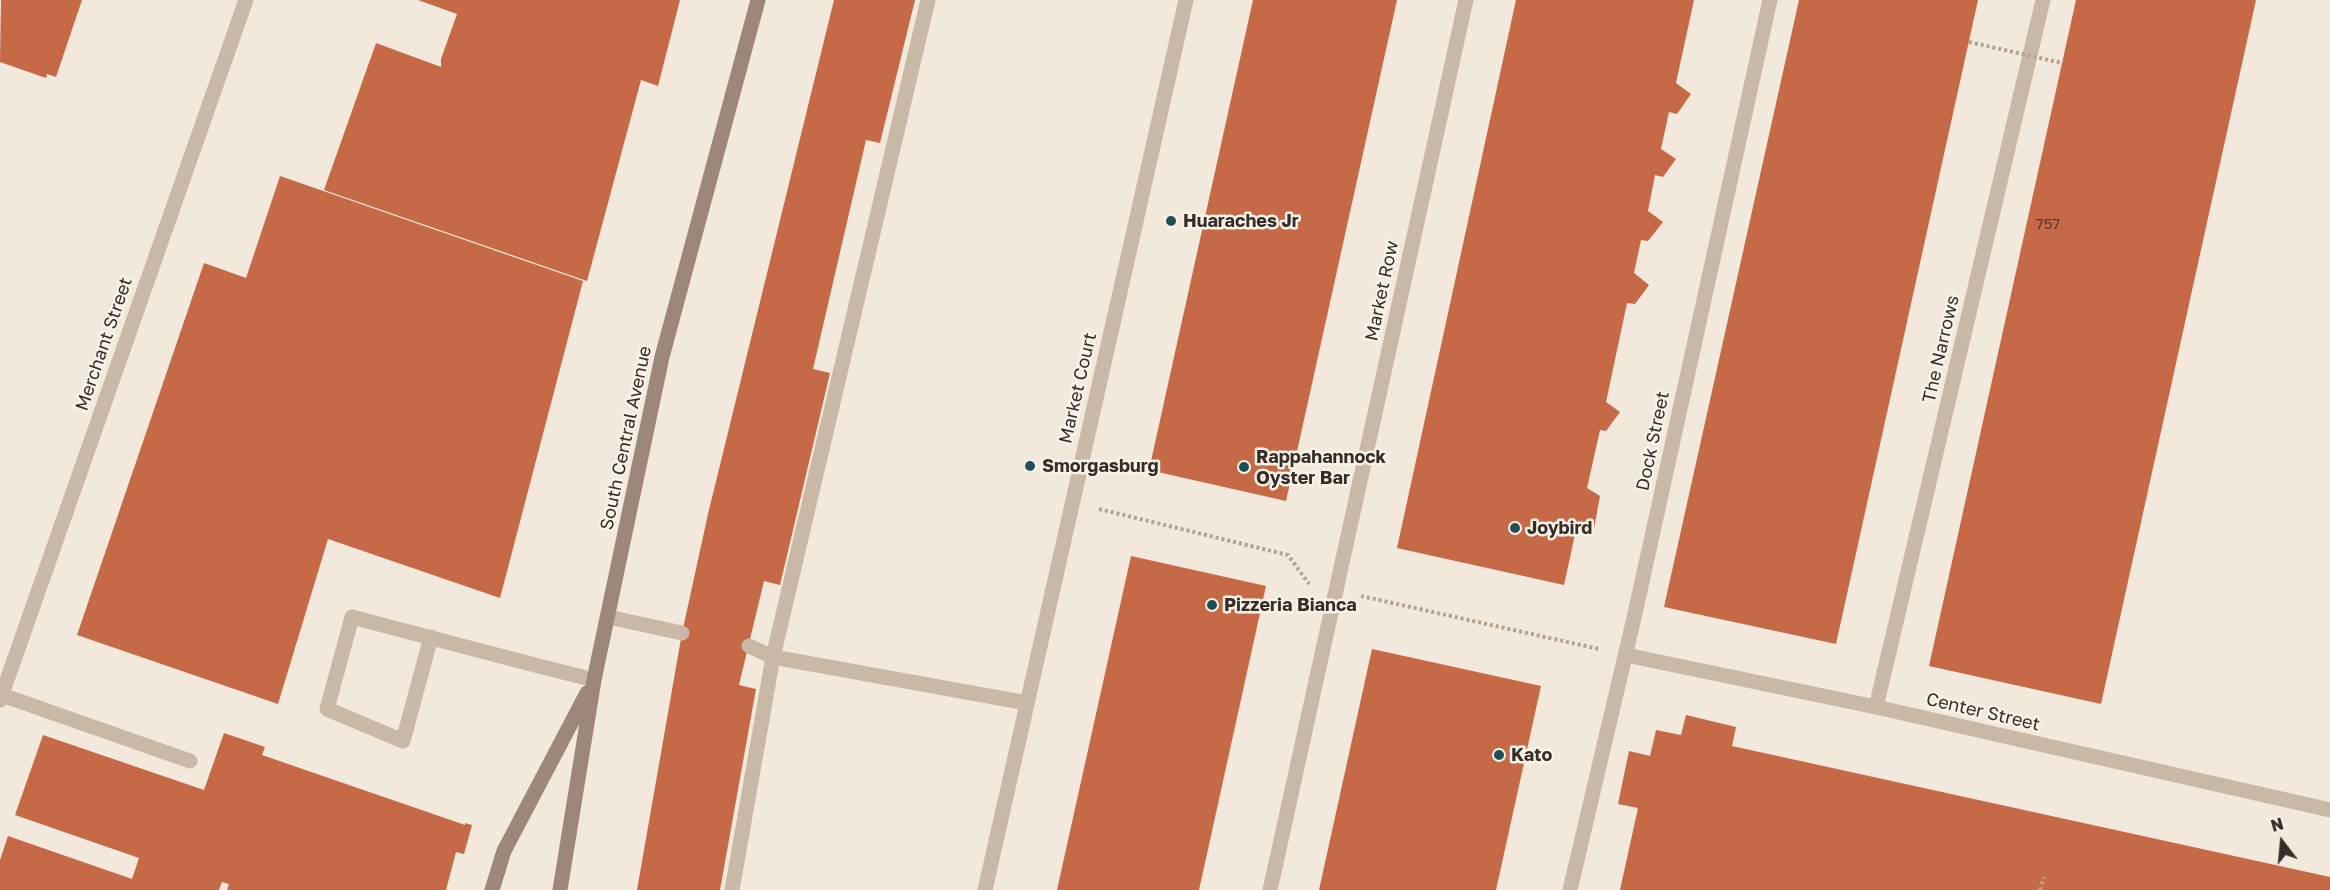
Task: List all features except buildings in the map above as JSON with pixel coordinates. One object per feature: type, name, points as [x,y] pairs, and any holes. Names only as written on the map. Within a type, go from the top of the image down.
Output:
[{"type":"main road","name":"South Central Avenue","points":[[560,890],[594,680],[662,357],[758,0]]},
{"type":"main road","points":[[492,890],[504,851],[594,680]]},
{"type":"street","name":"Merchant Street","points":[[1,698],[246,0]]},
{"type":"street","points":[[732,890],[773,657],[928,0]]},
{"type":"street","name":"Market Court","points":[[985,890],[1186,0]]},
{"type":"street","name":"Market Row","points":[[1270,890],[1466,0]]},
{"type":"street","name":"Dock Street","points":[[1570,890],[1626,655],[1770,0]]},
{"type":"street","name":"The Narrows","points":[[1876,707],[2043,0]]},
{"type":"street","points":[[430,637],[404,741],[327,709],[352,617],[430,637],[594,680]]},
{"type":"street","points":[[608,617],[682,633]]},
{"type":"street","points":[[749,646],[773,657],[1027,703]]},
{"type":"street","name":"Center Street","points":[[1626,655],[1876,707],[2330,810]]},
{"type":"street","points":[[1,698],[190,761]]},
{"type":"path","points":[[1968,42],[2062,63]]},
{"type":"path","points":[[1072,502],[1288,555],[1309,585]]},
{"type":"path","points":[[1360,595],[1626,655]]},
{"type":"path","points":[[2040,890],[2044,877]]},
{"type":"place","name":"Huaraches Jr","points":[[1171,221]]},
{"type":"place","name":"Smorgasburg","points":[[1030,466]]},
{"type":"place","name":"Rappahannock Oyster Bar","points":[[1244,467]]},
{"type":"place","name":"Joybird","points":[[1515,528]]},
{"type":"place","name":"Pizzeria Bianca","points":[[1212,605]]},
{"type":"place","name":"Kato","points":[[1499,755]]}]
